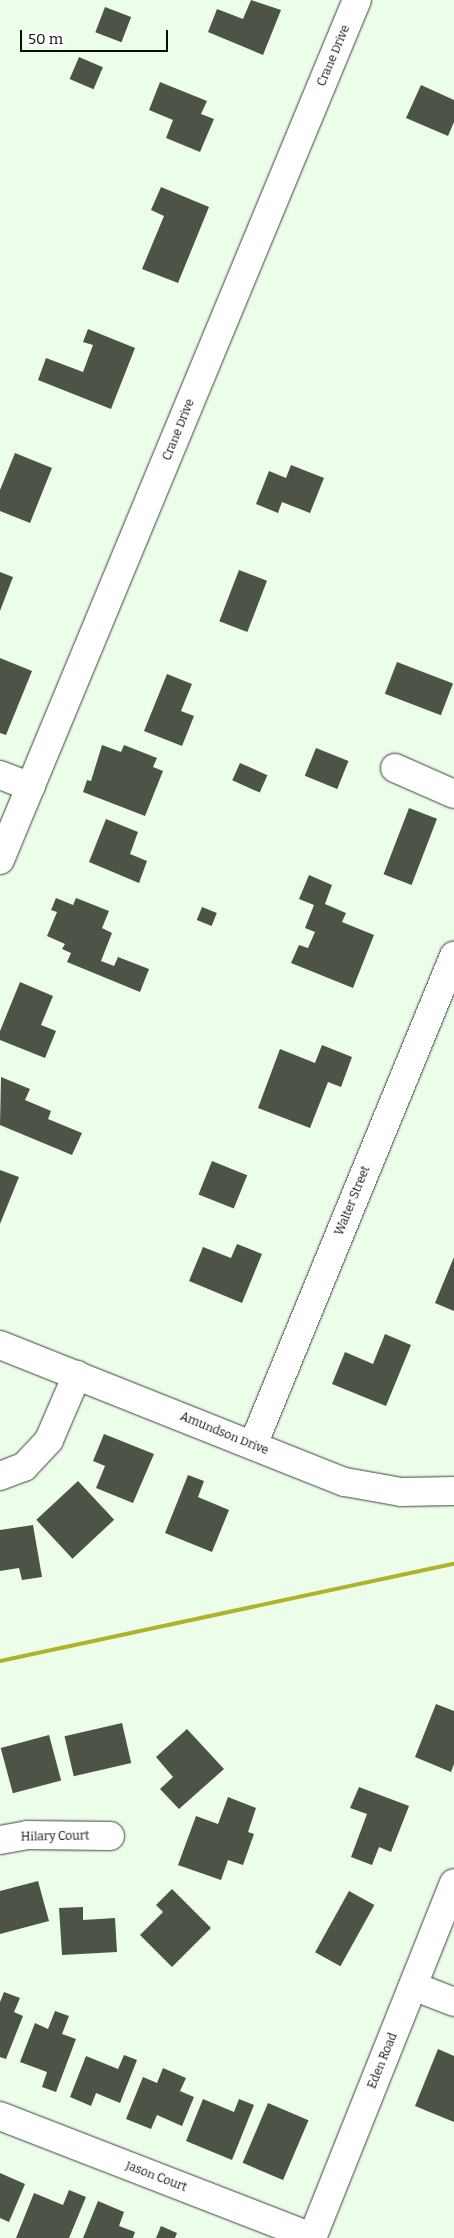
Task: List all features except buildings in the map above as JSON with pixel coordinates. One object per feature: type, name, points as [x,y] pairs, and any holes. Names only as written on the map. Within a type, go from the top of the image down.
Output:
[{"type":"street","name":"Crane Drive","points":[[0,860],[357,0]]},
{"type":"street","points":[[395,768],[454,794]]},
{"type":"street","points":[[0,775],[31,788]]},
{"type":"street","name":"Walter Street","points":[[252,1445],[454,956]]},
{"type":"street","name":"Amundson Drive","points":[[0,1345],[345,1482],[401,1492],[454,1491]]},
{"type":"street","points":[[0,1476],[24,1466],[49,1440],[77,1375]]},
{"type":"street","name":"Hilary Court","points":[[0,1840],[28,1835],[110,1836]]},
{"type":"street","name":"Eden Road","points":[[312,2238],[454,1883]]},
{"type":"street","points":[[413,1986],[454,2002]]},
{"type":"street","name":"Jason Court","points":[[0,2116],[312,2238]]},
{"type":"railway","points":[[0,1661],[454,1564]]}]
